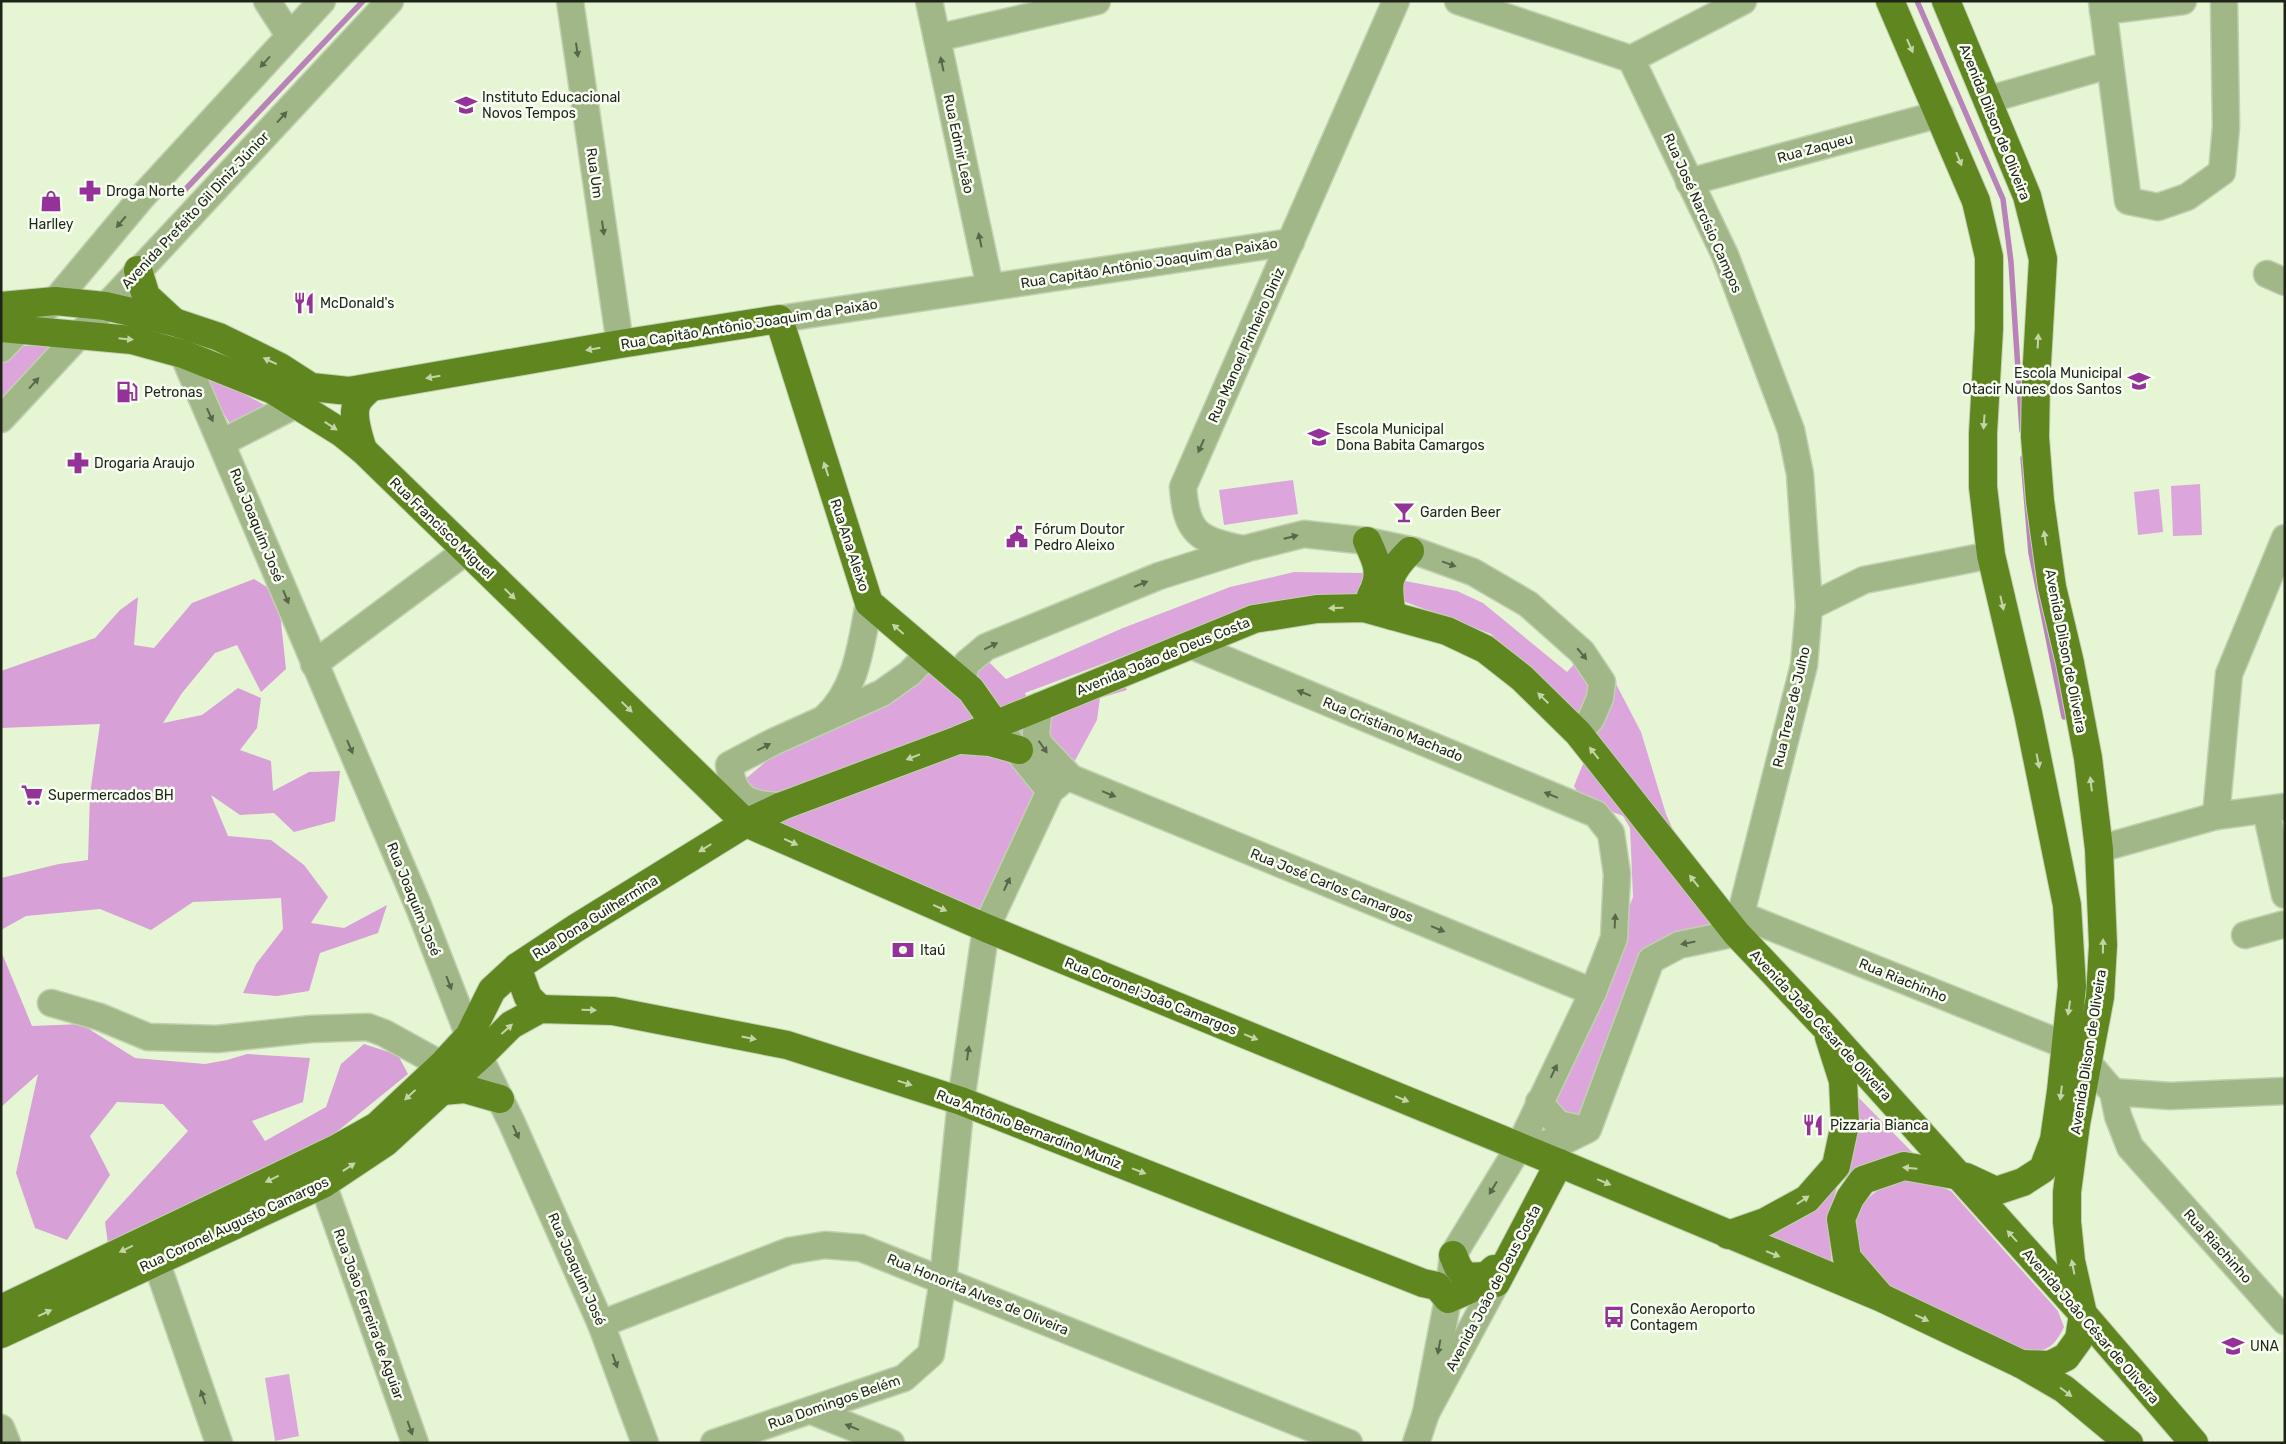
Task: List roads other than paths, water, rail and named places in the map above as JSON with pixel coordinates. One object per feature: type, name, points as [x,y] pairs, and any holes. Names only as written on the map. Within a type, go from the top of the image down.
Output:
[{"type":"main road","name":"Avenida Dilson de Oliveira","points":[[1890,1],[1976,201],[1989,257],[1989,329],[1983,433],[1983,487],[1991,555],[2028,713],[2067,905],[2072,986],[2054,1140],[2043,1169],[2023,1182],[1996,1191],[1958,1175]]},
{"type":"main road","name":"Avenida Dilson de Oliveira","points":[[1946,1],[2027,196],[2043,259],[2035,437],[2040,501],[2052,587],[2070,663],[2088,758],[2099,849],[2103,945],[2100,997],[2076,1124],[2067,1192],[2067,1222],[2071,1261],[2083,1314]]},
{"type":"main road","points":[[138,270],[146,296],[174,322]]},
{"type":"main road","name":"Rua Francisco Miguel","points":[[1,306],[55,301],[105,306],[174,322],[219,337],[280,366],[304,395],[342,433],[363,450],[746,823]]},
{"type":"main road","name":"Rua Capitão Antônio Joaquim da Paixão","points":[[304,395],[370,388],[620,344],[779,319]]},
{"type":"main road","name":"Rua Ana Aleixo","points":[[779,319],[869,603],[971,690],[994,724]]},
{"type":"main road","name":"Rua Francisco Miguel","points":[[7,336],[77,335],[132,340],[183,354],[273,390],[304,395]]},
{"type":"main road","points":[[363,450],[357,431],[356,404],[370,388]]},
{"type":"main road","points":[[1364,608],[1378,582],[1376,562],[1367,541]]},
{"type":"main road","points":[[1392,616],[1388,586],[1396,565],[1410,550]]},
{"type":"main road","name":"Avenida João de Deus Costa","points":[[746,823],[782,806],[958,740],[1254,620],[1317,609],[1364,608],[1447,631],[1485,649],[1522,678],[1578,732]]},
{"type":"main road","name":"Avenida João César de Oliveira","points":[[1578,732],[1826,1028],[2083,1314],[2194,1443]]},
{"type":"main road","points":[[958,740],[990,742],[1019,750]]},
{"type":"main road","name":"Rua Dona Guilhermina","points":[[475,1046],[492,990],[517,967],[576,928],[746,823]]},
{"type":"main road","name":"Rua Coronel João Camargos","points":[[746,823],[986,928],[1559,1162]]},
{"type":"main road","points":[[517,967],[528,997],[540,1009]]},
{"type":"main road","name":"Rua Coronel Augusto Camargos","points":[[1,1334],[323,1184],[386,1142],[442,1078],[475,1046],[540,1009]]},
{"type":"main road","name":"Rua Antônio Bernardino Muniz","points":[[540,1009],[613,1011],[787,1045],[961,1101],[1423,1283],[1437,1286],[1448,1299]]},
{"type":"main road","points":[[1728,1235],[1765,1222],[1807,1198],[1836,1166],[1845,1124],[1842,1081],[1826,1028]]},
{"type":"main road","points":[[442,1078],[465,1089],[500,1099]]},
{"type":"main road","name":"Rua Coronel Augusto Camargos","points":[[1,1309],[336,1149],[377,1126],[442,1078]]},
{"type":"main road","points":[[1559,1162],[1728,1235],[1882,1298],[2021,1364],[2064,1389],[2129,1443]]},
{"type":"main road","name":"Avenida João de Deus Costa","points":[[1496,1283],[1559,1162]]},
{"type":"main road","points":[[1882,1298],[1847,1258],[1841,1218],[1850,1198],[1863,1180],[1904,1166],[1958,1175]]},
{"type":"main road","points":[[1453,1255],[1458,1267],[1466,1277],[1476,1278],[1486,1276],[1509,1259]]},
{"type":"main road","points":[[1448,1299],[1475,1287],[1496,1283]]},
{"type":"main road","points":[[2021,1364],[2050,1365],[2066,1357],[2079,1339],[2083,1314]]},
{"type":"street","points":[[267,1],[289,36]]},
{"type":"street","points":[[7,336],[55,301],[142,197],[322,1]]},
{"type":"street","name":"Avenida Prefeito Gil Diniz Júnior","points":[[1,419],[77,335],[390,1]]},
{"type":"street","name":"Rua Um","points":[[570,1],[620,344]]},
{"type":"street","name":"Rua Edmir Leão","points":[[929,1],[990,287]]},
{"type":"street","points":[[936,38],[1098,1]]},
{"type":"street","name":"Rua Manoel Pinheiro Diniz","points":[[1244,549],[1214,544],[1190,526],[1184,504],[1183,486],[1396,1]]},
{"type":"street","points":[[1458,1],[1631,59],[1743,1]]},
{"type":"street","points":[[2183,1],[2103,6],[2109,65],[2128,201],[2158,207],[2187,197],[2222,172],[2226,127],[2224,1]]},
{"type":"street","name":"Rua José Narcísio Campos","points":[[1631,59],[1725,255],[1791,430],[1800,474],[1809,608]]},
{"type":"street","points":[[1987,100],[2109,65]]},
{"type":"street","name":"Rua Zaqueu","points":[[1689,182],[1940,114]]},
{"type":"street","name":"Rua Capitão Antônio Joaquim da Paixão","points":[[779,319],[1291,242]]},
{"type":"street","name":"Rua Joaquim José","points":[[183,354],[418,906],[475,1046],[601,1324],[645,1443]]},
{"type":"street","points":[[222,442],[304,395]]},
{"type":"street","points":[[961,681],[967,663],[986,647],[1159,576],[1244,549],[1304,534],[1367,541],[1410,550],[1473,572],[1528,604],[1582,652],[1602,682],[1600,698],[1591,719],[1578,732]]},
{"type":"street","points":[[2216,816],[2229,674],[2285,538]]},
{"type":"street","points":[[314,664],[466,551]]},
{"type":"street","points":[[1809,608],[1864,580],[1991,555]]},
{"type":"street","points":[[822,720],[834,710],[855,672],[869,603]]},
{"type":"street","name":"Rua Treze de Julho","points":[[1738,924],[1804,665],[1809,608]]},
{"type":"street","name":"Rua Cristiano Machado","points":[[1190,645],[1596,814]]},
{"type":"street","points":[[701,778],[882,693],[910,673],[928,654]]},
{"type":"street","name":"Rua José Carlos Camargos","points":[[1039,706],[1036,734],[1039,744],[1061,784],[1593,992]]},
{"type":"street","points":[[994,724],[1019,750],[1061,784]]},
{"type":"street","name":"Avenida João de Deus Costa","points":[[728,765],[731,782],[749,803],[782,806]]},
{"type":"street","name":"Rua Domingos Belém","points":[[729,1440],[904,1378],[931,1354],[944,1280],[961,1101],[986,928],[1061,784]]},
{"type":"street","points":[[2099,849],[2216,816],[2275,809],[2285,896]]},
{"type":"street","name":"Avenida João de Deus Costa","points":[[1416,1443],[1426,1413],[1448,1299],[1453,1255],[1518,1146],[1593,992],[1614,938],[1617,874],[1611,833],[1596,814]]},
{"type":"street","points":[[1518,1146],[1564,1141],[1588,1129],[1651,960],[1679,945],[1738,924]]},
{"type":"street","name":"Rua Riachinho","points":[[1738,924],[2065,1045]]},
{"type":"street","points":[[2245,935],[2285,924]]},
{"type":"street","points":[[51,1004],[100,1018],[148,1037],[217,1039],[311,1029],[368,1026],[384,1033],[442,1078]]},
{"type":"street","name":"Rua Riachinho","points":[[2088,1063],[2112,1092],[2118,1116],[2130,1147],[2285,1321]]},
{"type":"street","points":[[2112,1092],[2170,1096],[2285,1091]]},
{"type":"street","points":[[1539,1102],[1558,1124],[1585,1130]]},
{"type":"street","name":"Rua João Ferreira de Aguiar","points":[[323,1184],[415,1443]]},
{"type":"street","name":"Rua Honorita Alves de Oliveira","points":[[601,1324],[789,1252],[825,1245],[861,1248],[1349,1443]]},
{"type":"street","points":[[156,1261],[219,1443]]},
{"type":"street","name":"Avenida João de Deus Costa","points":[[1426,1413],[1496,1283]]},
{"type":"street","points":[[812,1411],[891,1443]]},
{"type":"street","points":[[1,1428],[7,1443]]},
{"type":"waterway","points":[[182,193],[363,1]]},
{"type":"waterway","points":[[1917,1],[2003,199],[2011,262],[2022,431]]},
{"type":"waterway","points":[[2023,458],[2031,553],[2064,717]]},
{"type":"place","name":"Instituto Educacional Novos Tempos","points":[[466,105]]},
{"type":"place","name":"Droga Norte","points":[[90,191]]},
{"type":"place","name":"Harlley","points":[[51,201]]},
{"type":"place","name":"McDonald's","points":[[304,303]]},
{"type":"place","name":"Escola Municipal Otacir Nunes dos Santos","points":[[2139,381]]},
{"type":"place","name":"Petronas","points":[[127,392]]},
{"type":"place","name":"Escola Municipal Dona Babita Camargos","points":[[1319,437]]},
{"type":"place","name":"Drogaria Araujo","points":[[78,463]]},
{"type":"place","name":"Garden Beer","points":[[1404,512]]},
{"type":"place","name":"Fórum Doutor Pedro Aleixo","points":[[1017,537]]},
{"type":"place","name":"Supermercados BH","points":[[32,795]]},
{"type":"place","name":"Itaú","points":[[903,950]]},
{"type":"place","name":"Pizzaria Bianca","points":[[1813,1125]]},
{"type":"place","name":"Conexão Aeroporto Contagem","points":[[1614,1317]]},
{"type":"place","name":"UNA","points":[[2233,1346]]}]
